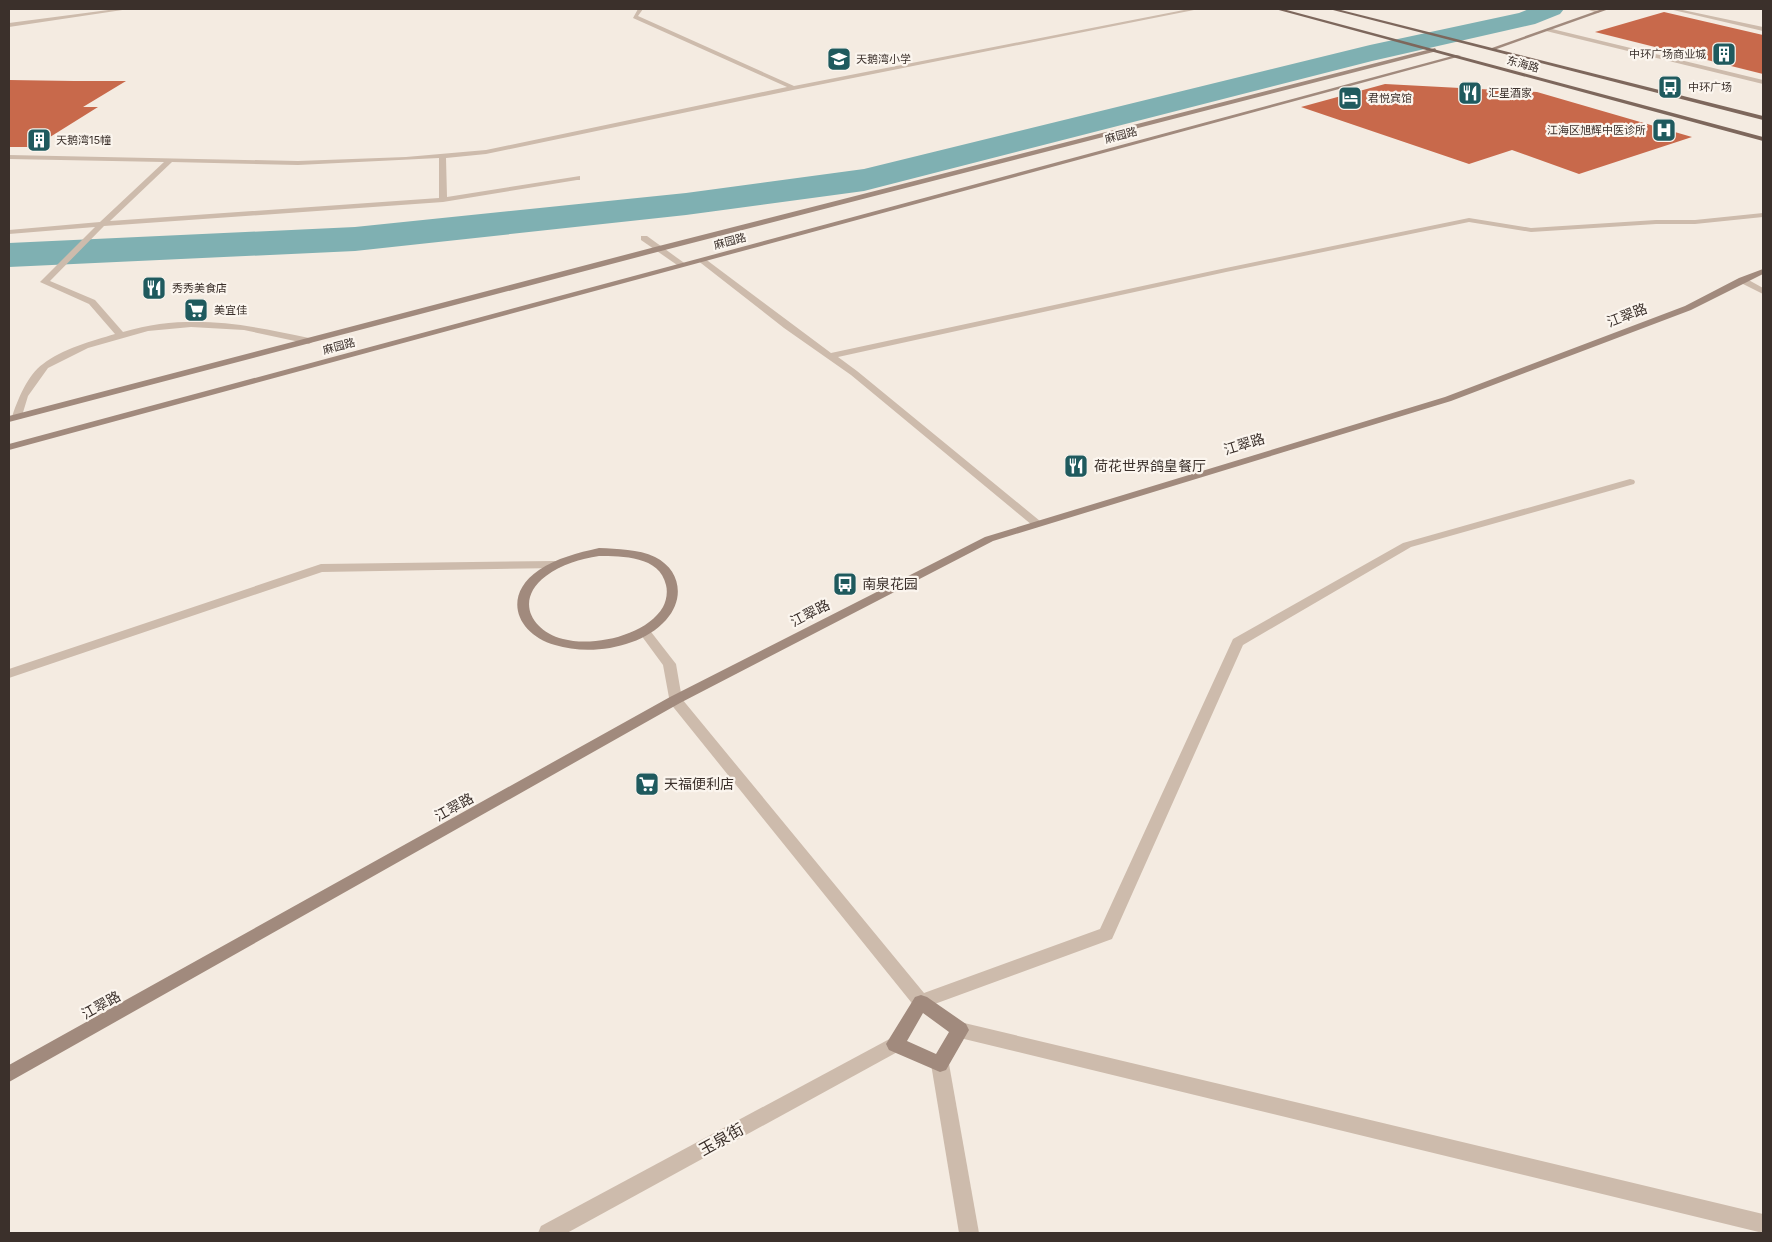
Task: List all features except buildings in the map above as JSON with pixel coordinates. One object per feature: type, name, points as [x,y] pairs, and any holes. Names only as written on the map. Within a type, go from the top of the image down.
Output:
[{"type":"main road","name":"东海路","points":[[1278,9],[1763,139]]},
{"type":"main road","name":"东海路","points":[[1332,9],[1763,118]]},
{"type":"street","points":[[9,25],[126,9]]},
{"type":"street","points":[[640,9],[636,17],[793,88]]},
{"type":"street","points":[[9,158],[298,163],[486,152],[793,88],[1196,9]]},
{"type":"street","points":[[1589,9],[1598,11]]},
{"type":"street","points":[[1492,49],[1606,9]]},
{"type":"street","points":[[1672,9],[1763,29]]},
{"type":"street","points":[[1548,30],[1763,82]]},
{"type":"street","name":"麻园路","points":[[13,418],[658,249],[1434,50]]},
{"type":"street","name":"麻园路","points":[[9,447],[1458,56]]},
{"type":"street","points":[[442,156],[443,200]]},
{"type":"street","points":[[121,336],[92,302],[44,282],[102,224],[171,160]]},
{"type":"street","points":[[9,232],[174,218],[347,208],[443,200],[577,178]]},
{"type":"street","points":[[830,356],[1216,272],[1469,220],[1531,230],[1656,222],[1695,222],[1763,215]]},
{"type":"street","points":[[644,238],[683,265]]},
{"type":"street","points":[[701,260],[743,290],[787,326],[854,373],[1036,523]]},
{"type":"street","name":"江翠路","points":[[9,1074],[675,700],[989,538],[1448,398],[1688,308],[1763,271]]},
{"type":"street","points":[[1742,280],[1763,291]]},
{"type":"street","points":[[13,418],[23,396],[45,366],[86,346],[147,328],[191,324],[244,327],[309,341]]},
{"type":"street","points":[[940,1064],[895,1044],[921,1002],[1106,934],[1238,642],[1406,545],[1630,482]]},
{"type":"street","points":[[599,552],[622,552],[642,556],[659,564],[670,575],[674,589],[671,604],[661,618],[644,630],[619,641],[592,645],[565,644],[543,637],[528,625],[521,609],[525,593],[536,578],[555,565],[576,557],[599,552]]},
{"type":"street","points":[[9,674],[321,568],[555,565]]},
{"type":"street","points":[[644,630],[669,664],[675,700],[921,1002],[960,1030],[1763,1224]]},
{"type":"street","points":[[960,1030],[940,1064],[969,1233]]},
{"type":"street","name":"玉泉街","points":[[548,1233],[895,1044]]},
{"type":"waterway","points":[[9,255],[355,239],[686,204],[864,180],[1370,53],[1526,19],[1551,9]]},
{"type":"place","name":"中环广场商业城","points":[[1724,54]]},
{"type":"place","name":"天鹅湾小学","points":[[839,59]]},
{"type":"place","name":"中环广场","points":[[1670,87]]},
{"type":"place","name":"汇星酒家","points":[[1470,93]]},
{"type":"place","name":"君悦宾馆","points":[[1350,98]]},
{"type":"place","name":"江海区旭辉中医诊所","points":[[1664,130]]},
{"type":"place","name":"天鹅湾15幢","points":[[39,140]]},
{"type":"place","name":"秀秀美食店","points":[[154,288]]},
{"type":"place","name":"美宜佳","points":[[196,310]]},
{"type":"place","name":"荷花世界鸽皇餐厅","points":[[1076,466]]},
{"type":"place","name":"南泉花园","points":[[845,584]]},
{"type":"place","name":"天福便利店","points":[[647,784]]}]
